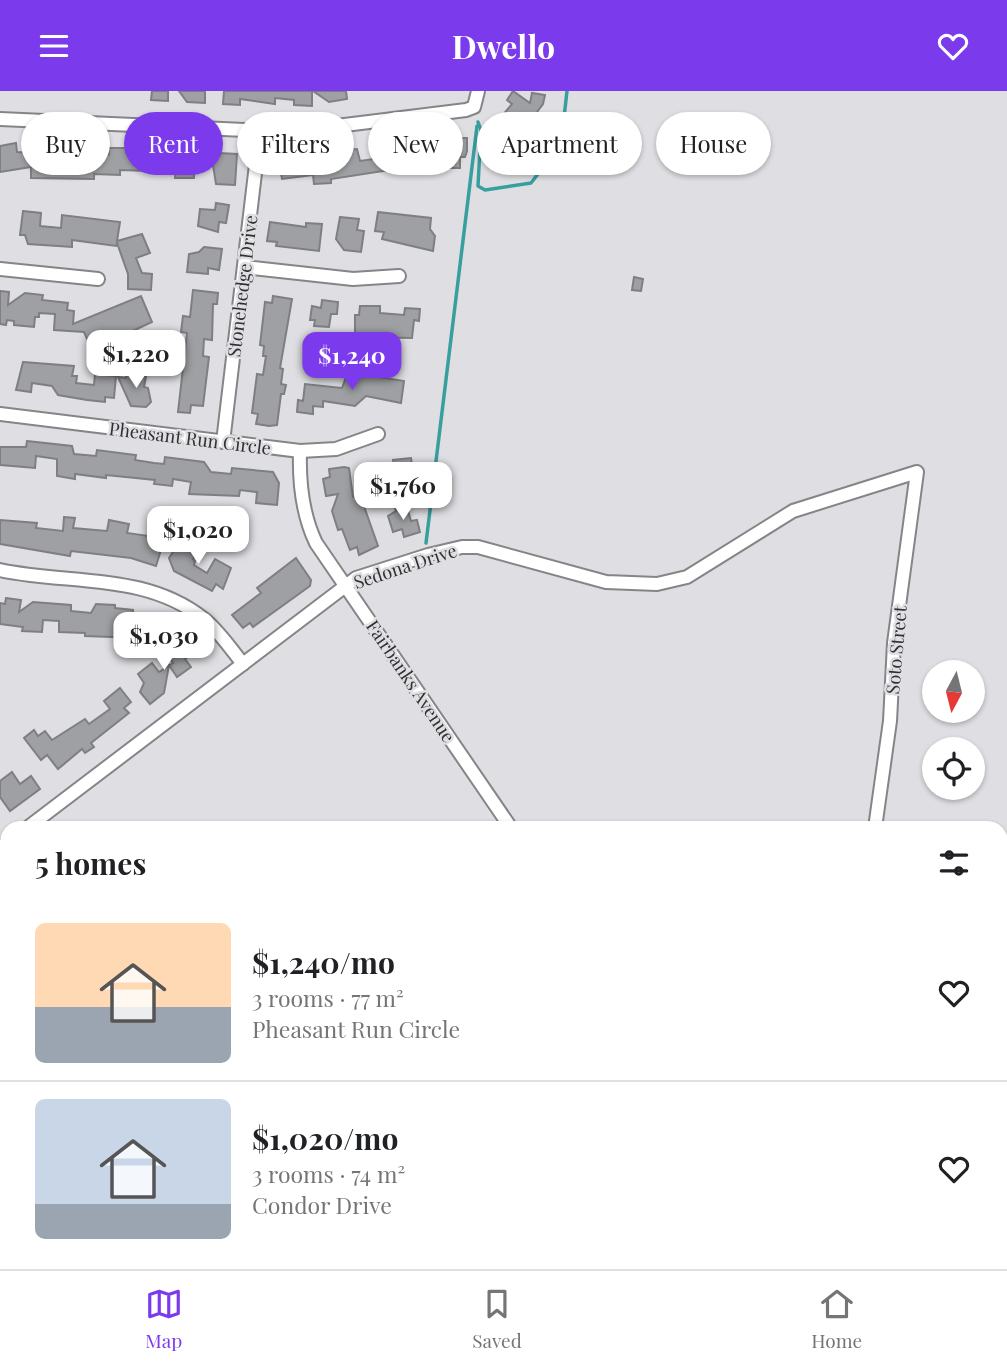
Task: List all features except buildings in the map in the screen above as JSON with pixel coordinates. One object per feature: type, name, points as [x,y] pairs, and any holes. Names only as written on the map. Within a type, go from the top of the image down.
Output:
[{"type":"street","points":[[354,124],[474,107],[478,91]]},
{"type":"street","points":[[0,119],[237,130]]},
{"type":"street","name":"Stonehedge Drive","points":[[223,442],[255,175]]},
{"type":"street","points":[[244,267],[353,279],[399,276]]},
{"type":"street","points":[[0,269],[98,279]]},
{"type":"street","name":"Pheasant Run Circle","points":[[0,414],[300,451],[336,449],[378,434]]},
{"type":"street","name":"Fairbanks Avenue","points":[[300,451],[300,489],[308,526],[505,821]]},
{"type":"street","name":"Sedona Drive","points":[[36,821],[356,578],[462,547],[502,552],[606,582],[657,584],[687,577],[793,511],[917,472]]},
{"type":"street","name":"Soto Street","points":[[876,821],[890,721],[894,643],[917,472]]},
{"type":"street","points":[[0,569],[33,577],[135,585],[157,591],[206,620],[243,664]]},
{"type":"waterway","points":[[565,112],[567,91]]},
{"type":"waterway","points":[[426,543],[477,126]]},
{"type":"waterway","points":[[479,175],[478,186],[485,190],[531,183],[537,175]]}]
